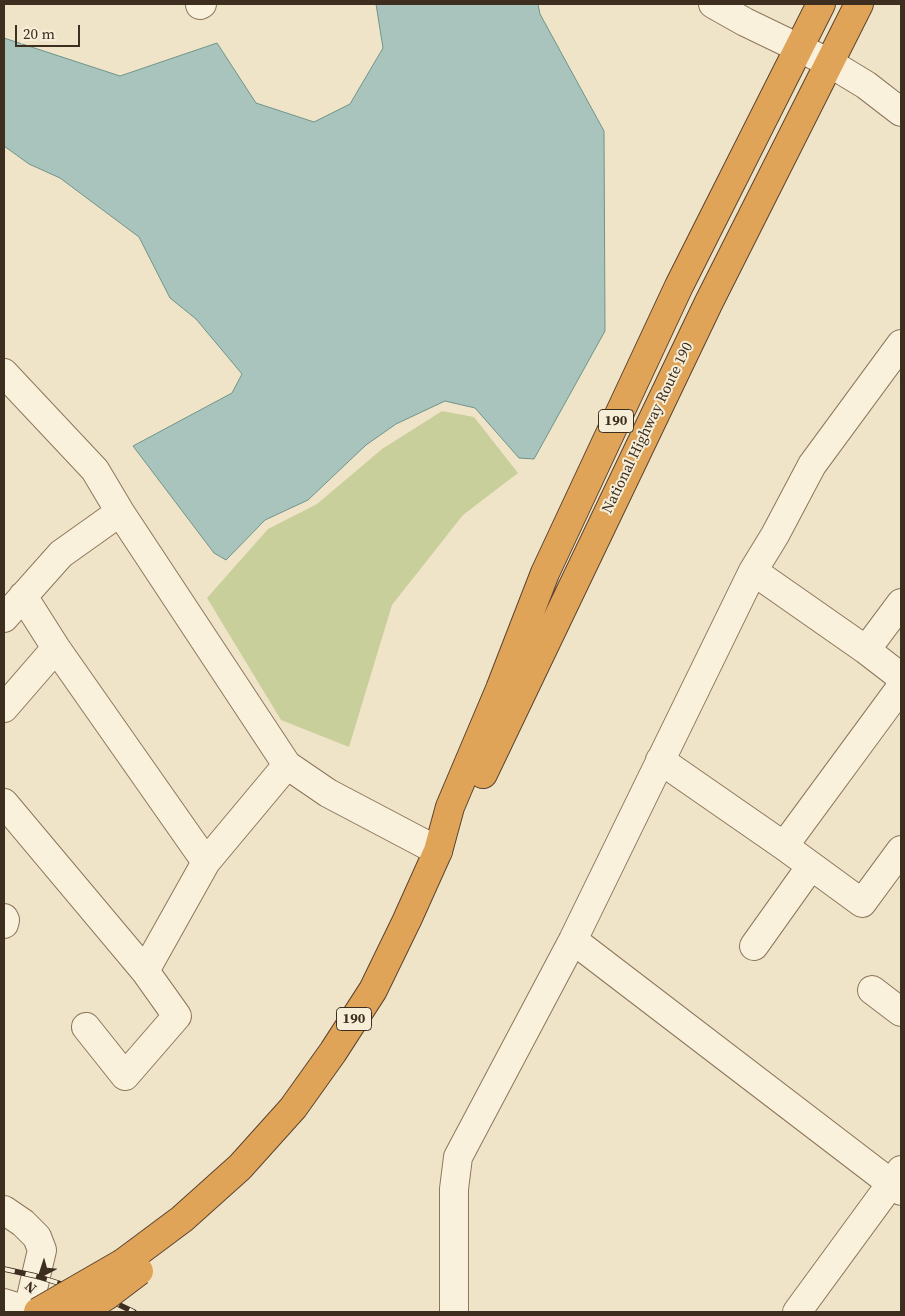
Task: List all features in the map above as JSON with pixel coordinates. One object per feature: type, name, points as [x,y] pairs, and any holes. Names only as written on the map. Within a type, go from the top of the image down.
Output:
[{"type":"highway","name":"National Highway Route 190","points":[[26,1309],[132,1267],[240,1167],[293,1108],[333,1052],[373,990],[438,851],[450,807],[500,690],[545,574],[679,286],[798,46],[821,4]]},
{"type":"highway","name":"National Highway Route 190","points":[[438,851],[464,814],[709,302],[828,62],[859,4]]},
{"type":"highway","points":[[80,1312],[106,1296],[132,1267]]},
{"type":"street","points":[[713,4],[745,22],[828,62],[866,85],[901,112]]},
{"type":"street","points":[[454,1312],[454,1189],[458,1157],[573,940],[753,571],[775,535],[812,465],[901,344]]},
{"type":"street","points":[[4,373],[95,470],[120,512],[287,765],[328,793],[438,851]]},
{"type":"street","points":[[4,618],[61,554],[120,512]]},
{"type":"street","points":[[753,571],[866,650],[901,677]]},
{"type":"street","points":[[23,596],[56,648],[206,862]]},
{"type":"street","points":[[866,650],[901,604]]},
{"type":"street","points":[[4,708],[56,648]]},
{"type":"street","points":[[784,846],[901,686]]},
{"type":"street","points":[[660,760],[862,903],[901,850]]},
{"type":"street","points":[[145,971],[206,862],[287,765]]},
{"type":"street","points":[[4,803],[145,971],[177,1016],[125,1076],[86,1027]]},
{"type":"street","points":[[754,946],[811,866]]},
{"type":"street","points":[[4,918],[4,924]]},
{"type":"street","points":[[573,940],[898,1181],[797,1312]]},
{"type":"street","points":[[872,990],[901,1012]]},
{"type":"street","points":[[4,1210],[23,1223],[37,1237],[42,1250],[26,1309]]},
{"type":"green space","points":[[442,411],[474,417],[518,473],[463,515],[392,605],[349,747],[281,720],[207,598],[268,529],[317,504],[382,449]]},
{"type":"water","points":[[376,4],[538,4],[540,14],[604,131],[605,331],[534,459],[519,458],[475,408],[445,401],[396,424],[366,445],[308,500],[265,520],[226,560],[214,553],[133,446],[232,393],[242,374],[196,319],[170,298],[139,237],[60,178],[29,164],[4,146],[4,38],[120,76],[217,43],[256,103],[314,122],[350,104],[383,48]]},
{"type":"railway","points":[[4,1269],[36,1276],[103,1297],[134,1312]]}]
